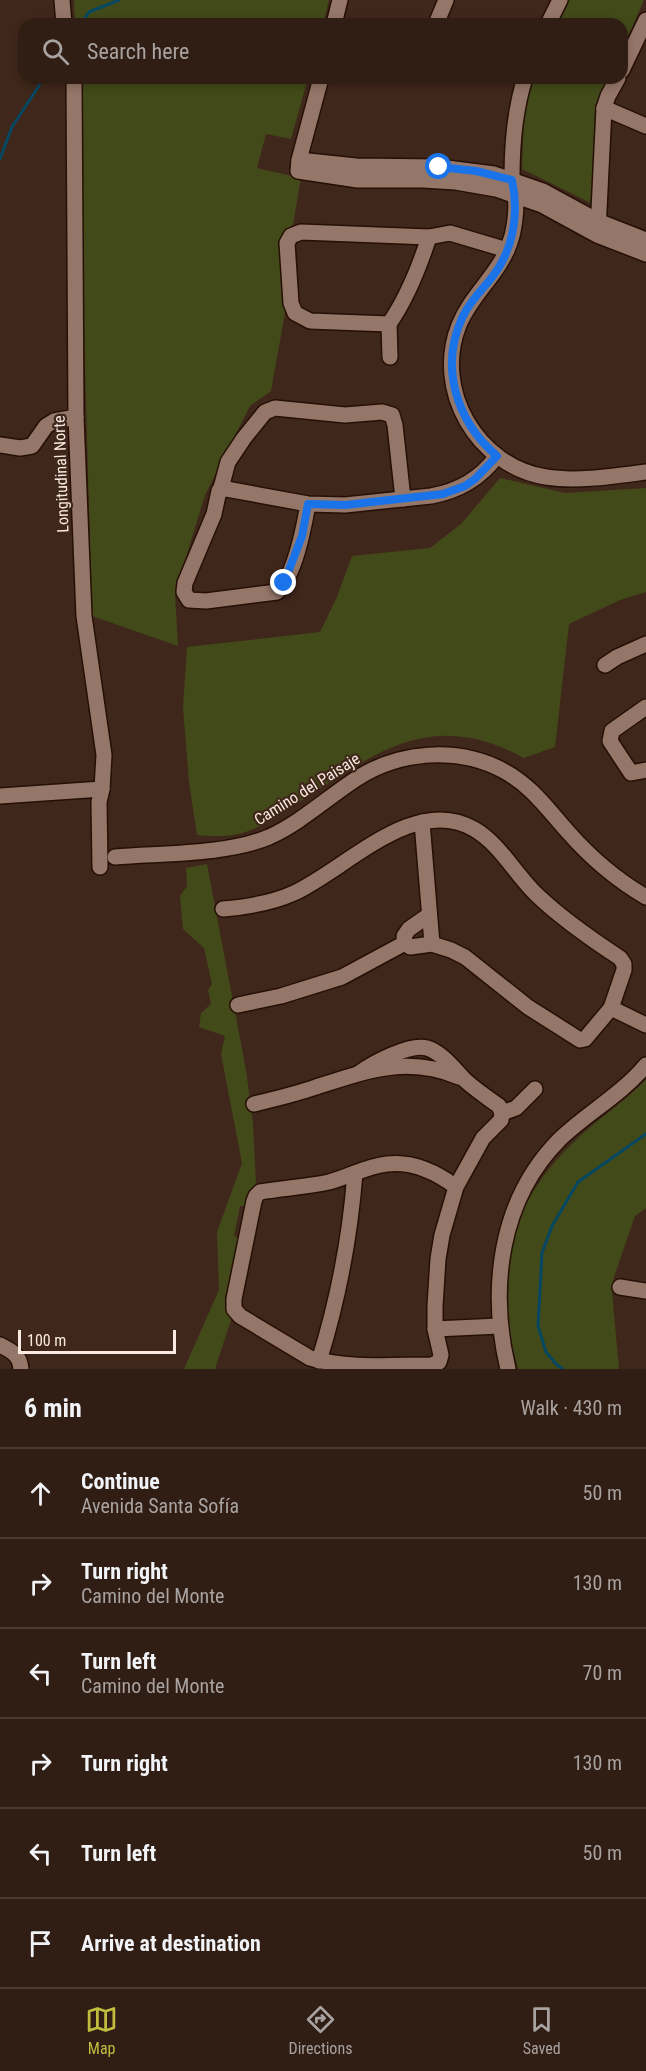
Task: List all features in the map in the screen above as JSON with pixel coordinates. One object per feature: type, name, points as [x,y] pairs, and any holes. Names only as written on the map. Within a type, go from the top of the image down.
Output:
[{"type":"street","points":[[62,0],[64,18]]},
{"type":"street","points":[[336,18],[340,0]]},
{"type":"street","points":[[438,18],[446,0]]},
{"type":"street","points":[[551,18],[560,0]]},
{"type":"street","points":[[628,58],[646,20]]},
{"type":"street","name":"Longitudinal Norte","points":[[74,84],[76,417],[84,616],[103,746],[102,789],[99,802],[100,867]]},
{"type":"street","points":[[319,84],[299,165],[358,180],[416,180],[514,187],[542,205],[598,229],[646,254]]},
{"type":"street","points":[[523,84],[515,124],[515,222],[507,250],[496,271],[478,292],[464,315],[455,339],[452,365],[455,392],[464,416],[478,438],[497,456],[520,469],[532,474],[559,478],[646,472]]},
{"type":"street","points":[[598,229],[604,108],[615,84]]},
{"type":"street","points":[[604,108],[646,126]]},
{"type":"street","points":[[598,229],[646,240]]},
{"type":"street","points":[[389,324],[310,321],[295,313],[291,303],[288,239],[301,232],[429,237],[450,233],[507,250]]},
{"type":"street","points":[[390,357],[389,324],[417,273],[429,237]]},
{"type":"street","points":[[308,504],[302,536],[286,580],[277,592],[189,600],[184,592],[185,583],[214,514],[228,462],[265,412],[275,408],[345,415],[382,412],[392,415],[395,424],[402,499]]},
{"type":"street","points":[[0,445],[20,448],[32,446],[46,426],[54,421],[76,417]]},
{"type":"street","points":[[221,488],[308,504],[345,505],[431,496],[454,491],[475,479],[497,456]]},
{"type":"street","points":[[605,665],[646,644]]},
{"type":"street","points":[[646,707],[612,730],[610,741],[631,773],[646,770]]},
{"type":"street","name":"Camino del Paisaje","points":[[115,857],[221,849],[256,841],[281,831],[372,770],[409,758],[451,755],[491,765],[521,782],[542,800],[567,832],[588,853],[612,874],[646,897]]},
{"type":"street","points":[[0,796],[102,789]]},
{"type":"street","points":[[223,909],[268,902],[294,893],[411,823],[439,820],[456,822],[482,834],[536,893],[584,934],[620,958],[624,964],[624,970],[611,1008],[585,1039],[580,1040],[528,1007],[465,957],[432,944],[410,947],[405,943],[404,936],[409,929],[429,915]]},
{"type":"street","points":[[422,822],[432,944]]},
{"type":"street","points":[[238,1005],[281,996],[342,977],[405,943]]},
{"type":"street","points":[[611,1008],[646,1025]]},
{"type":"street","points":[[254,1104],[359,1073],[386,1058],[419,1047],[432,1051],[456,1070],[464,1080],[499,1106],[502,1113],[501,1120],[483,1137],[456,1186],[442,1235],[436,1284],[436,1333],[441,1355],[439,1362],[432,1365],[345,1365],[310,1359],[240,1317],[234,1309],[234,1299],[256,1196],[260,1192],[329,1182],[385,1164],[406,1164],[436,1173],[456,1186]]},
{"type":"street","points":[[508,1369],[500,1331],[498,1291],[502,1253],[513,1216],[529,1181],[559,1140],[629,1084],[646,1065]]},
{"type":"street","points":[[502,1113],[516,1108],[535,1089]]},
{"type":"street","points":[[319,1361],[343,1272],[353,1206],[355,1173]]},
{"type":"street","points":[[620,1287],[646,1291]]},
{"type":"street","points":[[436,1333],[500,1331]]},
{"type":"street","points":[[0,1345],[14,1352],[19,1358],[21,1369]]},
{"type":"green space","points":[[74,0],[329,0],[324,18],[75,18]]},
{"type":"green space","points":[[568,0],[644,0],[628,36],[628,18],[559,18]]},
{"type":"green space","points":[[77,84],[306,84],[291,139],[266,134],[257,168],[301,178],[293,224],[284,236],[281,274],[285,313],[271,391],[250,406],[205,495],[175,594],[178,646],[92,616]]},
{"type":"green space","points":[[531,84],[605,84],[601,95],[591,203],[522,169],[524,116]]},
{"type":"green space","points":[[500,478],[565,493],[646,488],[646,592],[620,600],[569,624],[555,747],[524,758],[490,743],[460,736],[432,737],[405,743],[379,753],[273,819],[251,830],[228,835],[197,835],[189,782],[183,708],[187,647],[320,632],[337,597],[352,556],[430,548],[461,524]]},
{"type":"green space","points":[[207,864],[246,1070],[253,1123],[256,1185],[247,1196],[245,1206],[240,1206],[234,1236],[240,1239],[225,1297],[231,1320],[215,1369],[184,1369],[219,1290],[217,1232],[242,1163],[221,1054],[225,1036],[199,1027],[201,1013],[211,1004],[208,990],[212,984],[204,948],[183,929],[180,896],[187,886],[186,868]]},
{"type":"green space","points":[[646,1079],[646,1208],[635,1216],[614,1277],[612,1292],[619,1369],[518,1369],[509,1330],[506,1297],[511,1246],[518,1222],[528,1200],[558,1159],[585,1131]]},
{"type":"waterway","points":[[85,18],[89,12],[119,0]]},
{"type":"waterway","points":[[0,159],[12,127],[40,84]]},
{"type":"waterway","points":[[563,1369],[546,1352],[538,1326],[542,1253],[552,1226],[578,1182],[646,1134]]},
{"type":"route","points":[[284,583],[302,536],[308,504],[345,505],[443,494],[465,486],[475,479],[497,456],[478,438],[464,416],[455,392],[452,365],[455,339],[464,315],[478,292],[496,271],[507,250],[515,222],[515,194],[512,180],[494,174],[439,167]]}]
